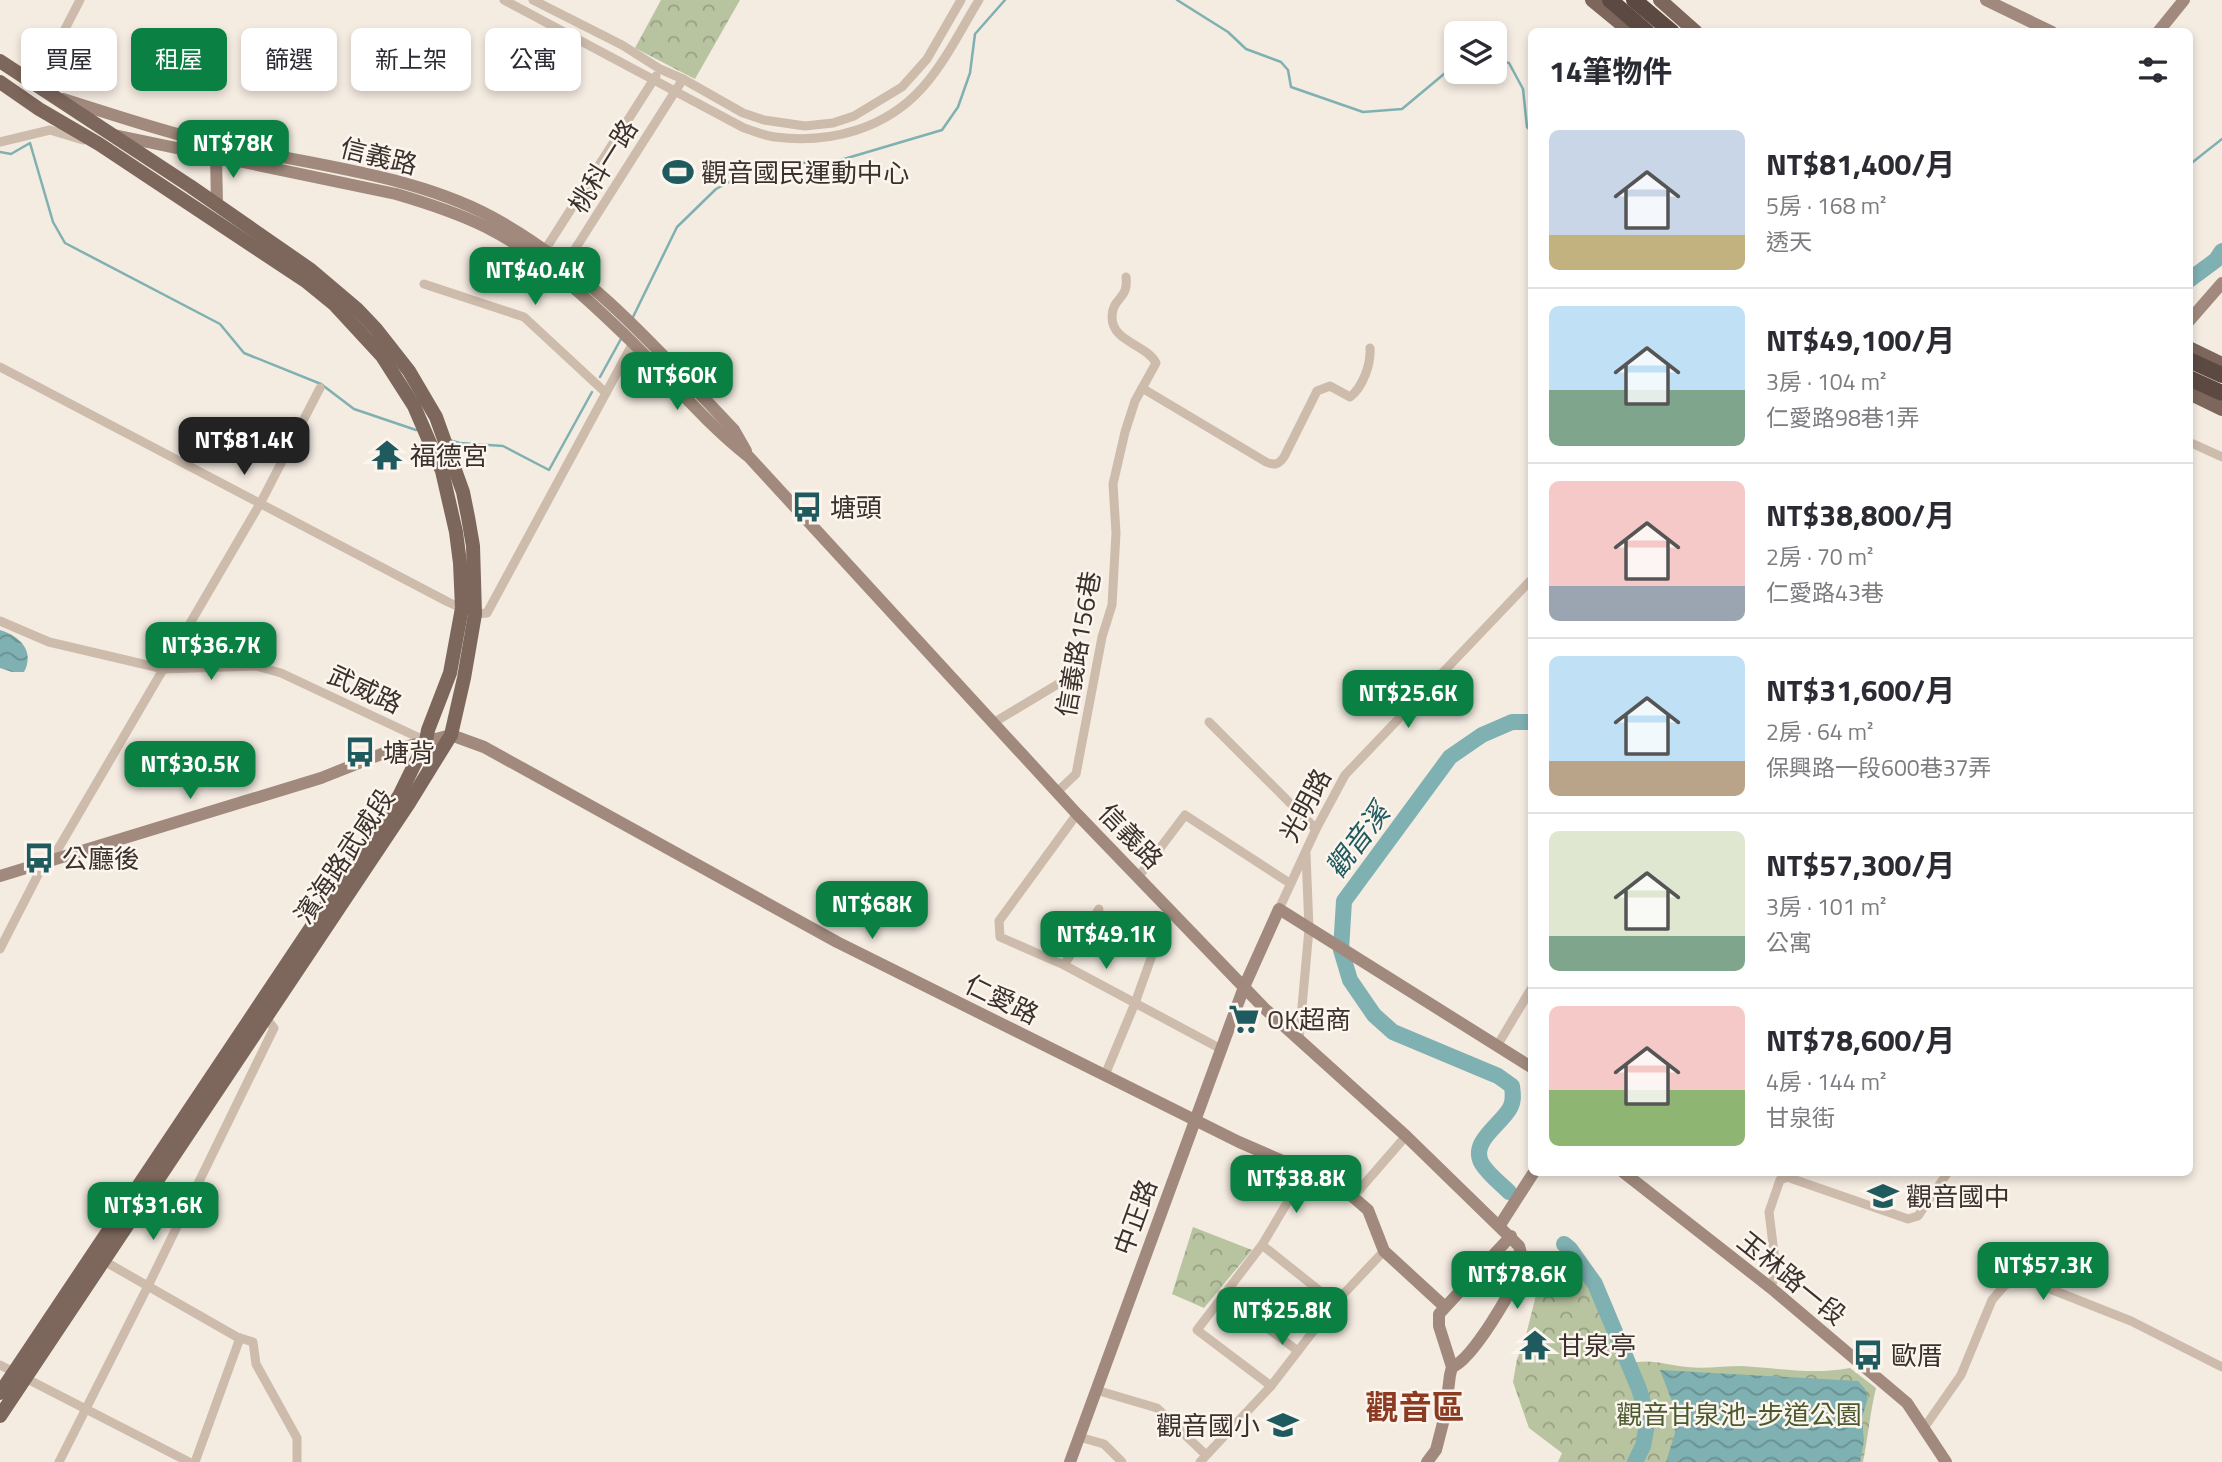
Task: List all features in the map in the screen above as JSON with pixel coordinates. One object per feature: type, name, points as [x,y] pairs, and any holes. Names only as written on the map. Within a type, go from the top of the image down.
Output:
[{"type":"highway","points":[[1610,0],[1642,28]]},
{"type":"highway","points":[[1634,0],[1667,28]]},
{"type":"highway","points":[[2193,361],[2222,375]]},
{"type":"highway","points":[[2193,380],[2222,393]]},
{"type":"main road","points":[[1592,0],[1626,28]]},
{"type":"main road","points":[[1660,0],[1692,28]]},
{"type":"main road","name":"濱海路武威段","points":[[0,61],[21,75]]},
{"type":"main road","points":[[0,82],[39,109],[103,139]]},
{"type":"main road","name":"濱海路武威段","points":[[0,1416],[20,1375],[399,796],[426,741],[469,611],[456,532],[442,471],[414,406],[382,356],[334,304],[307,282],[103,139],[45,91]]},
{"type":"main road","name":"濱海路武威段","points":[[0,1393],[20,1375],[104,1261],[410,803],[451,735],[464,678],[472,545],[468,517],[463,492],[436,417],[409,371],[357,309],[311,270],[217,204],[103,139]]},
{"type":"main road","points":[[2193,350],[2222,363]]},
{"type":"main road","points":[[2193,395],[2222,409]]},
{"type":"street","points":[[66,28],[80,0]]},
{"type":"street","points":[[504,0],[744,128],[772,137],[830,138],[851,132],[890,114],[923,87],[979,0]]},
{"type":"street","points":[[533,0],[622,45],[660,69],[743,113],[764,120],[805,125],[833,123],[854,116],[902,88],[927,59],[961,0]]},
{"type":"street","points":[[1986,0],[2044,28]]},
{"type":"street","points":[[2161,28],[2184,0]]},
{"type":"street","name":"桃科一路","points":[[541,256],[660,69]]},
{"type":"street","name":"桃科一路","points":[[561,270],[683,79]]},
{"type":"street","name":"信義路","points":[[52,96],[200,140],[354,172],[440,196],[492,218],[561,270],[600,293],[618,320],[723,437],[749,457],[1077,814],[1244,987],[1511,1236]]},
{"type":"street","points":[[0,142],[50,130],[103,139],[115,115]]},
{"type":"street","name":"信義路","points":[[103,139],[216,156],[396,194],[441,208],[541,256]]},
{"type":"street","points":[[216,156],[217,204]]},
{"type":"street","name":"信義路156巷","points":[[1057,792],[1076,774],[1102,636],[1112,605],[1116,533],[1113,484],[1125,432],[1135,401],[1156,365],[1155,360],[1118,333],[1113,325],[1114,306],[1125,293],[1126,277]]},
{"type":"street","points":[[2193,316],[2222,283]]},
{"type":"street","points":[[424,284],[524,317],[606,393]]},
{"type":"street","points":[[0,367],[469,611],[487,613],[606,393],[633,337]]},
{"type":"street","points":[[1142,388],[1266,462],[1275,464],[1280,463],[1284,457],[1317,391],[1330,386],[1350,397],[1355,393],[1371,360],[1370,348]]},
{"type":"street","points":[[0,949],[47,862],[261,502],[320,388]]},
{"type":"street","points":[[2193,444],[2222,457]]},
{"type":"street","name":"光明路","points":[[1244,987],[1316,829],[1345,775],[1528,583]]},
{"type":"street","name":"武威路","points":[[0,621],[49,642],[164,669],[256,666],[281,673],[426,741]]},
{"type":"street","points":[[993,723],[1063,681]]},
{"type":"street","points":[[1209,722],[1316,829]]},
{"type":"street","points":[[0,876],[321,778],[390,751],[451,735]]},
{"type":"street","name":"仁愛路","points":[[451,735],[484,747],[838,942],[1195,1120],[1306,1171],[1353,1197],[1368,1210],[1384,1251],[1445,1307]]},
{"type":"street","points":[[1077,814],[999,920],[1000,937],[1064,965],[1221,1049]]},
{"type":"street","points":[[1139,876],[1185,815],[1288,882]]},
{"type":"street","points":[[1299,1040],[1315,932],[1306,853]]},
{"type":"street","points":[[1105,1075],[1135,1003],[1169,908]]},
{"type":"street","points":[[1064,965],[1100,909]]},
{"type":"street","points":[[1279,909],[1528,1065]]},
{"type":"street","name":"中正路","points":[[1070,1462],[1244,987]]},
{"type":"street","points":[[1497,1046],[1528,994]]},
{"type":"street","points":[[59,1462],[274,1028],[266,1018]]},
{"type":"street","points":[[1353,1197],[1406,1136]]},
{"type":"street","points":[[1270,1386],[1196,1330],[1262,1245],[1306,1171]]},
{"type":"street","points":[[1500,1225],[1531,1176]]},
{"type":"street","name":"玉林路一段","points":[[1628,1176],[1771,1288],[1907,1403],[1946,1462]]},
{"type":"street","points":[[1771,1288],[1776,1269],[1769,1212],[1780,1180],[1787,1177],[1908,1219],[1917,1216],[1945,1176]]},
{"type":"street","points":[[1427,1462],[1436,1450],[1445,1415],[1452,1367],[1438,1319],[1439,1314],[1511,1236],[1519,1246],[1521,1268],[1480,1340],[1460,1364],[1452,1367]]},
{"type":"street","points":[[1262,1245],[1335,1303]]},
{"type":"street","points":[[1096,1390],[1157,1408],[1203,1459],[1270,1386],[1335,1303],[1384,1251]]},
{"type":"street","points":[[104,1261],[240,1338],[253,1342],[256,1364],[297,1438],[298,1462]]},
{"type":"street","points":[[1924,1428],[1961,1375],[1992,1300],[2005,1285],[2020,1280],[2035,1283],[2132,1321],[2222,1367]]},
{"type":"street","points":[[1222,1294],[1298,1351]]},
{"type":"street","points":[[195,1462],[240,1338]]},
{"type":"street","points":[[0,1365],[189,1462]]},
{"type":"street","points":[[1079,1437],[1104,1444],[1122,1462]]},
{"type":"green space","points":[[661,0],[740,0],[695,79],[635,48]]},
{"type":"green space","points":[[1193,1227],[1252,1250],[1204,1308],[1172,1294]]},
{"type":"green space","points":[[1566,1245],[1595,1284],[1628,1364],[1651,1362],[1694,1368],[1742,1366],[1809,1371],[1850,1368],[1876,1388],[1863,1462],[1558,1462],[1562,1453],[1529,1428],[1513,1382],[1536,1295]]},
{"type":"water","points":[[0,630],[14,636],[24,645],[28,657],[24,672],[0,668]]},
{"type":"water","points":[[210,639],[226,641],[227,645],[241,651],[239,662],[185,664],[190,652]]},
{"type":"water","name":"觀音甘泉池-步道公園","points":[[1660,1370],[1858,1381],[1868,1398],[1862,1418],[1864,1441],[1860,1462],[1666,1462],[1675,1433],[1673,1404]]},
{"type":"waterway","points":[[632,319],[677,227],[716,189],[769,161],[827,164],[942,130],[958,107],[970,73],[975,34],[1005,0]]},
{"type":"waterway","points":[[1177,0],[1228,32],[1246,49],[1281,62],[1288,70],[1291,87],[1363,112],[1402,109],[1444,74]]},
{"type":"waterway","points":[[1507,63],[1523,89],[1528,128]]},
{"type":"waterway","points":[[2193,162],[2222,139]]},
{"type":"waterway","points":[[0,152],[11,154],[30,143],[53,222],[65,243],[220,324],[244,353],[321,384],[354,409],[416,430]]},
{"type":"waterway","name":"觀音溪","points":[[2193,277],[2216,260],[2222,251]]},
{"type":"waterway","points":[[600,377],[622,337]]},
{"type":"waterway","points":[[449,440],[503,446],[549,470],[592,392]]},
{"type":"waterway","name":"觀音溪","points":[[1509,1192],[1482,1164],[1479,1156],[1483,1141],[1511,1105],[1512,1086],[1498,1076],[1393,1032],[1374,1015],[1350,980],[1341,950],[1344,901],[1450,757],[1482,735],[1512,722],[1528,722]]},
{"type":"waterway","name":"觀音溪","points":[[1564,1244],[1595,1284],[1639,1389],[1648,1419],[1643,1446],[1635,1462]]},
{"type":"place","name":"觀音國民運動中心","points":[[678,172]]},
{"type":"place","name":"福德宮","points":[[387,455]]},
{"type":"place","name":"塘頭","points":[[807,507]]},
{"type":"place","name":"塘背","points":[[360,752]]},
{"type":"place","name":"公廳後","points":[[39,858]]},
{"type":"place","name":"OK超商","points":[[1244,1019]]},
{"type":"place","name":"觀音國中","points":[[1883,1196]]},
{"type":"place","name":"甘泉亭","points":[[1535,1345]]},
{"type":"place","name":"歐厝","points":[[1868,1355]]},
{"type":"place","name":"觀音國小","points":[[1283,1425]]},
{"type":"district","name":"觀音區","points":[[1415,1407]]}]
